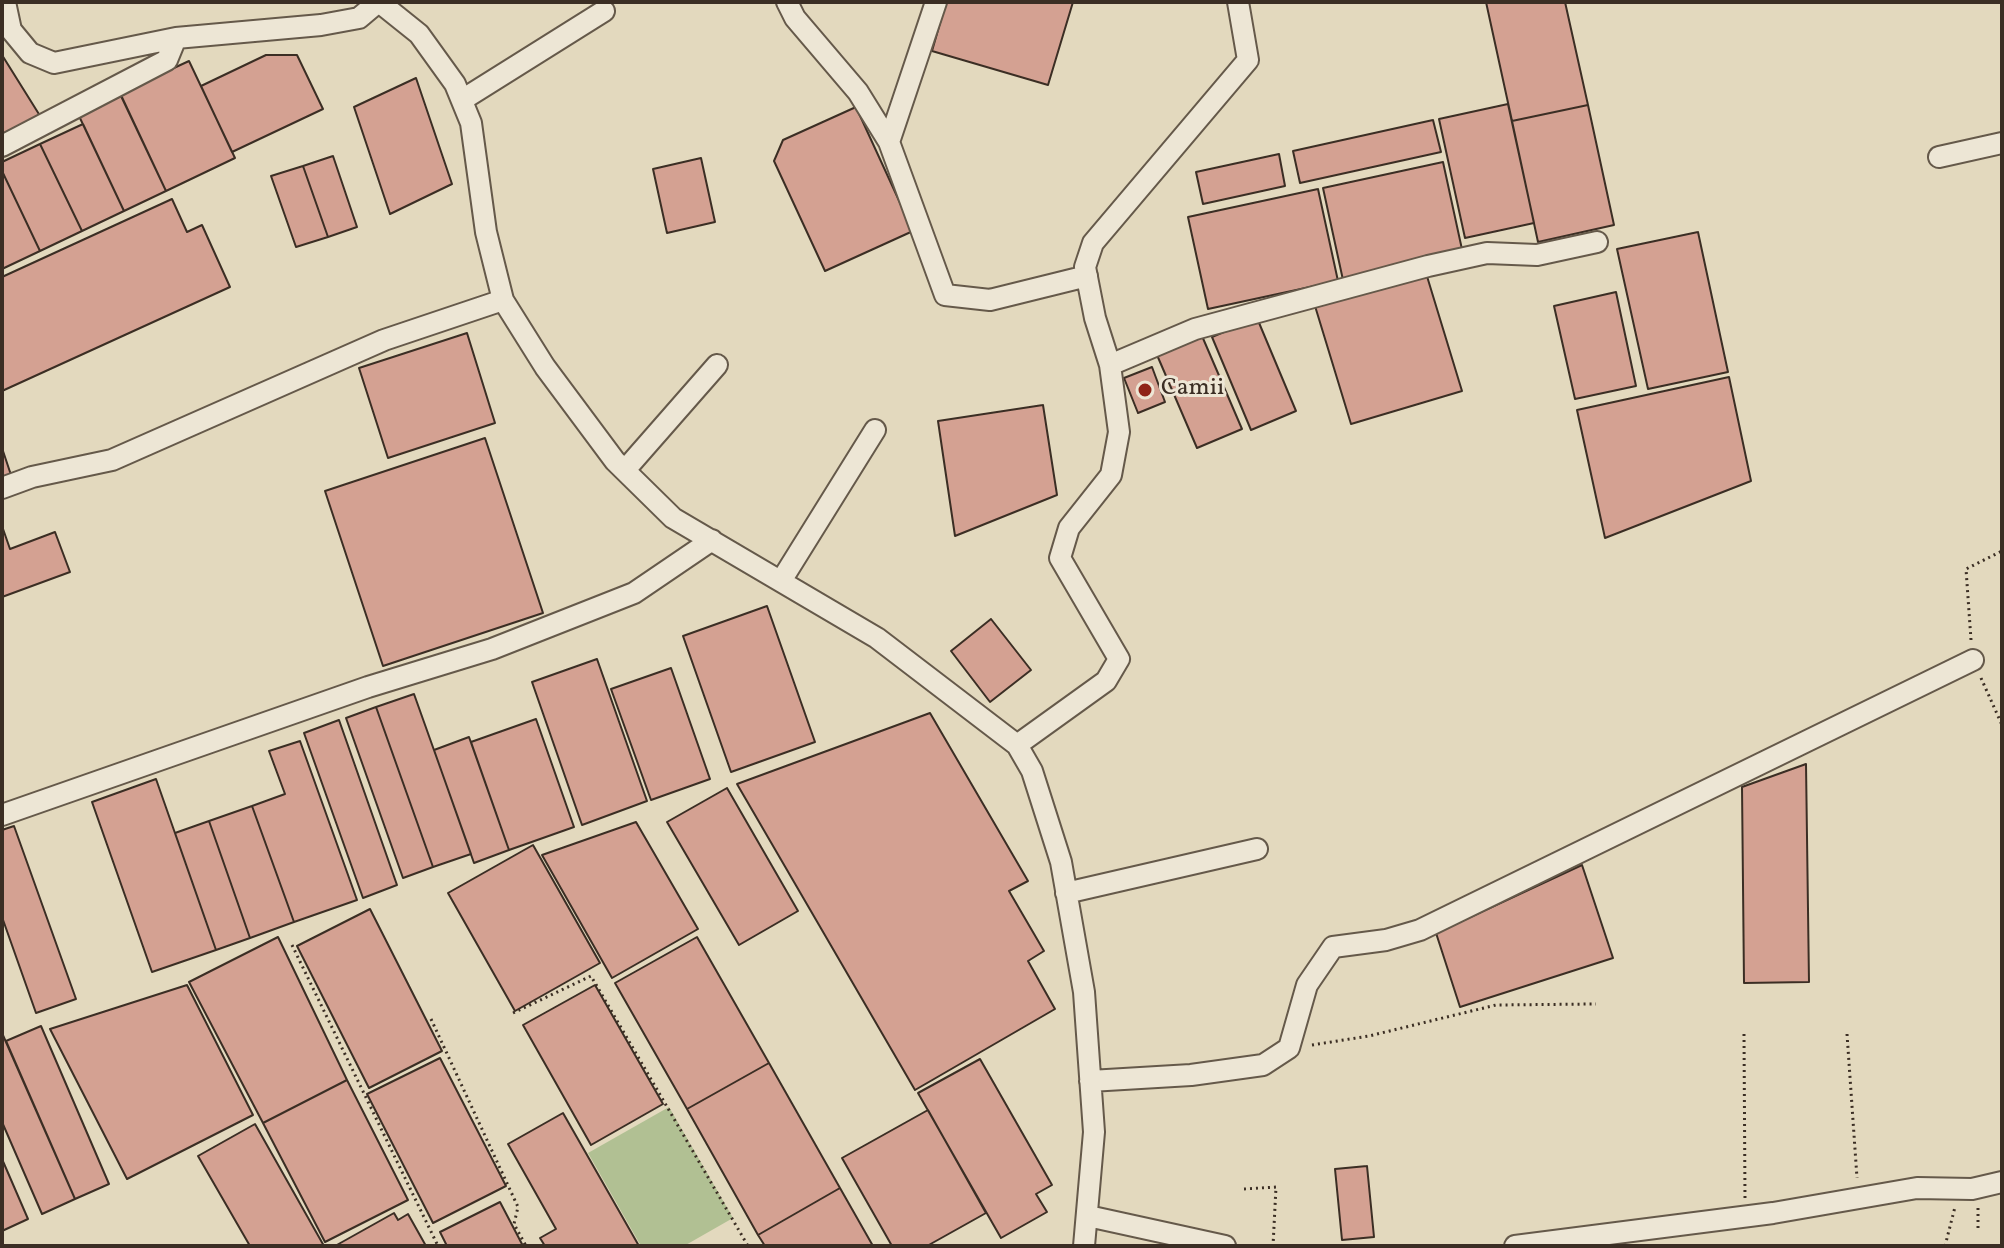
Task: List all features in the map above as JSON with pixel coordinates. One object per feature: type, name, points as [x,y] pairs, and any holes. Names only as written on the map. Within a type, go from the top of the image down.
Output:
[{"type":"street","points":[[5,2],[11,30],[30,53],[54,63],[176,38],[321,25],[359,18],[379,2],[419,34],[455,84],[471,123],[486,232],[503,300],[545,367],[625,470],[673,518],[877,638],[1017,745],[1032,771],[1061,862],[1084,992],[1094,1132],[1084,1246]]},
{"type":"street","points":[[787,2],[795,18],[858,92],[889,142],[945,295],[990,300],[1087,276]]},
{"type":"street","points":[[889,142],[936,2]]},
{"type":"street","points":[[1017,745],[1106,681],[1119,659],[1060,558],[1069,528],[1111,475],[1119,432],[1110,365],[1095,318],[1085,267],[1093,243],[1248,60],[1238,2]]},
{"type":"street","points":[[462,100],[604,11]]},
{"type":"street","points":[[2,146],[167,60],[176,38]]},
{"type":"street","points":[[1939,157],[2002,143]]},
{"type":"street","points":[[1110,365],[1195,329],[1428,266],[1487,253],[1537,255],[1597,242]]},
{"type":"street","points":[[2,488],[32,477],[112,460],[384,340],[503,300]]},
{"type":"street","points":[[625,470],[717,365]]},
{"type":"street","points":[[781,581],[875,430]]},
{"type":"street","points":[[2,815],[368,687],[492,649],[634,593],[712,540]]},
{"type":"street","points":[[1090,1081],[1191,1075],[1263,1065],[1289,1048],[1307,985],[1333,947],[1386,940],[1420,930],[1973,660]]},
{"type":"street","points":[[1066,893],[1257,849]]},
{"type":"street","points":[[1515,1246],[1745,1216],[1917,1188],[1972,1189],[2002,1182]]},
{"type":"street","points":[[1088,1216],[1225,1246]]},
{"type":"path","points":[[2002,551],[1966,569],[1973,660],[2002,725]]},
{"type":"path","points":[[292,945],[438,1246]]},
{"type":"path","points":[[513,1013],[591,976],[748,1246]]},
{"type":"path","points":[[1289,1048],[1369,1036],[1496,1005],[1596,1004]]},
{"type":"path","points":[[431,1019],[518,1207],[514,1224],[526,1246]]},
{"type":"path","points":[[1744,1034],[1745,1216]]},
{"type":"path","points":[[1847,1034],[1859,1198]]},
{"type":"path","points":[[1244,1189],[1276,1187],[1273,1246]]},
{"type":"path","points":[[1945,1246],[1954,1209]]},
{"type":"green space","points":[[669,1107],[733,1218],[684,1246],[641,1246],[588,1153]]},
{"type":"building","points":[[946,2],[1073,2],[1048,85],[932,51]]},
{"type":"building","points":[[1486,2],[1565,2],[1588,105],[1512,121]]},
{"type":"building","points":[[2,55],[42,119],[2,145]]},
{"type":"building","points":[[266,55],[297,55],[323,109],[232,152],[201,86]]},
{"type":"building","points":[[189,61],[235,158],[166,191],[120,93]]},
{"type":"building","points":[[416,78],[452,184],[390,214],[354,107]]},
{"type":"building","points":[[121,96],[166,191],[124,211],[79,116]]},
{"type":"building","points":[[1508,104],[1534,223],[1465,238],[1439,119]]},
{"type":"building","points":[[1588,105],[1614,225],[1538,242],[1512,121]]},
{"type":"building","points":[[856,107],[913,231],[825,271],[774,161],[783,140]]},
{"type":"building","points":[[1433,120],[1441,152],[1300,183],[1293,151]]},
{"type":"building","points":[[83,124],[124,211],[82,231],[40,144]]},
{"type":"building","points":[[40,144],[82,231],[40,251],[2,171],[2,162]]},
{"type":"building","points":[[1279,154],[1285,186],[1203,204],[1196,172]]},
{"type":"building","points":[[333,156],[357,227],[328,237],[303,166]]},
{"type":"building","points":[[701,158],[715,222],[667,233],[653,169]]},
{"type":"building","points":[[1443,162],[1463,254],[1343,280],[1323,188]]},
{"type":"building","points":[[303,166],[328,237],[296,247],[271,176]]},
{"type":"building","points":[[2,171],[40,251],[2,269]]},
{"type":"building","points":[[1318,189],[1338,281],[1208,309],[1188,217]]},
{"type":"building","points":[[172,199],[187,232],[202,225],[230,287],[2,391],[2,277]]},
{"type":"building","points":[[1698,232],[1728,372],[1648,389],[1617,249]]},
{"type":"building","points":[[1426,273],[1462,391],[1351,424],[1315,306]]},
{"type":"building","points":[[1616,292],[1636,386],[1575,399],[1554,306]]},
{"type":"building","points":[[1257,318],[1296,411],[1251,430],[1212,337]]},
{"type":"building","points":[[467,333],[495,423],[388,458],[359,368]]},
{"type":"building","points":[[1202,336],[1242,429],[1197,448],[1157,355]]},
{"type":"building","name":"Camii","points":[[1152,367],[1165,402],[1138,413],[1124,378]]},
{"type":"building","points":[[1729,377],[1751,481],[1605,538],[1577,410]]},
{"type":"building","points":[[1043,405],[1057,495],[955,536],[938,421]]},
{"type":"building","points":[[485,438],[543,613],[383,666],[325,491]]},
{"type":"building","points":[[2,448],[13,481],[2,485]]},
{"type":"building","points":[[2,526],[10,549],[55,532],[70,572],[2,597]]},
{"type":"building","points":[[767,606],[815,742],[731,772],[683,636]]},
{"type":"building","points":[[991,619],[1031,670],[990,702],[951,651]]},
{"type":"building","points":[[597,659],[647,801],[582,825],[532,682]]},
{"type":"building","points":[[671,668],[710,779],[651,800],[611,689]]},
{"type":"building","points":[[414,694],[471,854],[433,867],[376,707]]},
{"type":"building","points":[[376,707],[433,867],[403,878],[346,718]]},
{"type":"building","points":[[930,713],[1028,881],[1009,891],[1044,951],[1028,961],[1055,1009],[915,1090],[737,784]]},
{"type":"building","points":[[536,719],[574,827],[509,850],[471,742]]},
{"type":"building","points":[[339,720],[397,885],[363,898],[304,733]]},
{"type":"building","points":[[469,737],[509,850],[474,863],[434,750]]},
{"type":"building","points":[[300,741],[357,900],[294,922],[252,806],[285,794],[269,751]]},
{"type":"building","points":[[1806,764],[1809,982],[1744,983],[1742,787]]},
{"type":"building","points":[[156,779],[216,950],[152,972],[92,802]]},
{"type":"building","points":[[727,788],[798,911],[739,945],[667,822]]},
{"type":"building","points":[[252,806],[294,922],[250,938],[209,821]]},
{"type":"building","points":[[209,821],[250,938],[216,950],[175,833]]},
{"type":"building","points":[[636,822],[698,929],[612,978],[542,855]]},
{"type":"building","points":[[14,826],[76,999],[36,1013],[2,917],[2,830]]},
{"type":"building","points":[[533,845],[600,963],[515,1011],[448,893]]},
{"type":"building","points":[[1582,865],[1613,958],[1460,1007],[1436,933]]},
{"type":"building","points":[[370,909],[442,1051],[369,1088],[297,946]]},
{"type":"building","points":[[278,937],[347,1080],[263,1123],[189,982]]},
{"type":"building","points":[[697,937],[769,1063],[687,1109],[615,983]]},
{"type":"building","points":[[187,985],[253,1115],[127,1179],[50,1029]]},
{"type":"building","points":[[595,985],[663,1104],[591,1145],[523,1025]]},
{"type":"building","points":[[41,1026],[109,1184],[75,1199],[6,1041]]},
{"type":"building","points":[[2,1033],[75,1199],[42,1214],[2,1122]]},
{"type":"building","points":[[440,1058],[506,1186],[433,1223],[367,1094]]},
{"type":"building","points":[[980,1059],[1052,1185],[1036,1194],[1047,1212],[1001,1238],[918,1093]]},
{"type":"building","points":[[769,1063],[840,1188],[758,1235],[687,1109]]},
{"type":"building","points":[[347,1080],[408,1200],[325,1242],[263,1123]]},
{"type":"building","points":[[928,1110],[986,1213],[927,1246],[892,1246],[842,1158]]},
{"type":"building","points":[[563,1113],[639,1246],[545,1246],[540,1238],[556,1229],[508,1144]]},
{"type":"building","points":[[255,1124],[324,1246],[250,1246],[198,1156]]},
{"type":"building","points":[[2,1159],[28,1219],[2,1231]]},
{"type":"building","points":[[1367,1166],[1374,1237],[1342,1240],[1335,1169]]},
{"type":"building","points":[[840,1188],[873,1246],[765,1246],[758,1235]]},
{"type":"building","points":[[500,1202],[523,1246],[447,1246],[440,1232]]},
{"type":"building","points":[[394,1213],[398,1220],[408,1214],[426,1246],[335,1246]]},
{"type":"place","name":"Camii","points":[[1145,390]]}]
